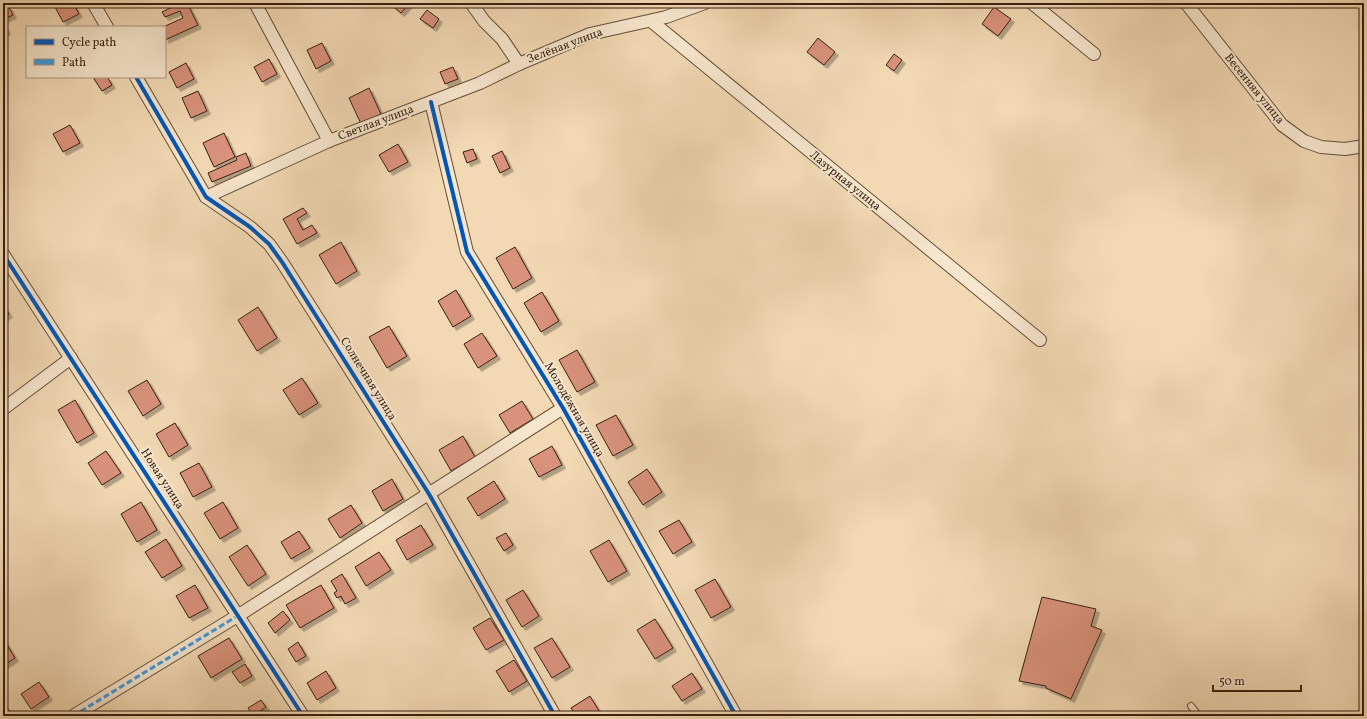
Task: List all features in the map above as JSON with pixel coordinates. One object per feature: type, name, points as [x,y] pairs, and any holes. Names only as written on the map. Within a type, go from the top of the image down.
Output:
[{"type":"street","points":[[93,3],[106,26]]},
{"type":"street","points":[[255,3],[329,141]]},
{"type":"street","points":[[471,3],[484,21],[502,40],[518,64]]},
{"type":"street","name":"Зелёная улица","points":[[518,64],[590,34],[666,17],[705,3]]},
{"type":"street","points":[[1032,3],[1094,54]]},
{"type":"street","name":"Весенняя улица","points":[[1186,3],[1282,125],[1304,140],[1321,147],[1345,149],[1364,146]]},
{"type":"street","name":"Лазурная улица","points":[[651,21],[1040,340]]},
{"type":"street","name":"Светлая улица","points":[[206,197],[329,141],[480,83],[518,64]]},
{"type":"street","name":"Солнечная улица","points":[[137,78],[206,197],[250,226],[270,244],[428,494],[555,716]]},
{"type":"street","name":"Молодёжная улица","points":[[431,102],[467,252],[563,408],[736,716]]},
{"type":"street","name":"Новая улица","points":[[3,254],[239,615],[303,716]]},
{"type":"street","points":[[3,409],[71,358]]},
{"type":"street","points":[[73,716],[239,615],[563,408]]},
{"type":"lane","points":[[1192,706],[1199,716]]},
{"type":"building","points":[[58,3],[73,3],[79,14],[63,22],[54,5]]},
{"type":"building","points":[[181,3],[187,3],[198,25],[166,40],[165,26],[183,18],[180,11],[165,17],[162,12]]},
{"type":"building","points":[[389,3],[410,3],[401,13]]},
{"type":"building","points":[[9,7],[13,15],[3,20],[3,10]]},
{"type":"building","points":[[994,7],[1011,19],[998,36],[982,24]]},
{"type":"building","points":[[427,10],[439,19],[433,28],[420,19]]},
{"type":"building","points":[[3,23],[7,31],[3,34]]},
{"type":"building","points":[[818,38],[835,52],[824,65],[807,52]]},
{"type":"building","points":[[322,43],[331,61],[316,69],[307,50]]},
{"type":"building","points":[[894,54],[902,60],[894,71],[886,65]]},
{"type":"building","points":[[269,59],[277,74],[262,82],[254,67]]},
{"type":"building","points":[[186,63],[194,79],[177,88],[169,72]]},
{"type":"building","points":[[453,67],[458,79],[445,84],[440,72]]},
{"type":"building","points":[[108,78],[112,85],[102,91],[94,79]]},
{"type":"building","points":[[369,88],[381,114],[361,124],[349,98]]},
{"type":"building","points":[[198,91],[207,111],[191,118],[182,98]]},
{"type":"building","points":[[70,125],[80,143],[63,152],[53,134]]},
{"type":"building","points":[[224,133],[235,157],[214,167],[203,143]]},
{"type":"building","points":[[398,144],[408,162],[389,172],[379,155]]},
{"type":"building","points":[[473,149],[477,159],[467,163],[463,152]]},
{"type":"building","points":[[502,151],[510,168],[500,173],[492,156]]},
{"type":"building","points":[[246,153],[251,166],[212,182],[208,173],[237,160],[236,157]]},
{"type":"building","points":[[303,208],[307,213],[297,219],[303,230],[312,225],[317,233],[297,244],[283,219]]},
{"type":"building","points":[[341,242],[357,271],[336,284],[319,255]]},
{"type":"building","points":[[515,247],[532,278],[513,289],[496,258]]},
{"type":"building","points":[[456,290],[471,316],[453,327],[438,301]]},
{"type":"building","points":[[542,292],[559,321],[541,332],[524,303]]},
{"type":"building","points":[[3,305],[9,314],[3,318]]},
{"type":"building","points":[[258,307],[277,338],[257,351],[238,320]]},
{"type":"building","points":[[389,326],[407,356],[387,368],[369,337]]},
{"type":"building","points":[[482,333],[497,356],[478,368],[464,344]]},
{"type":"building","points":[[577,350],[595,382],[577,392],[559,360]]},
{"type":"building","points":[[302,378],[318,403],[299,415],[283,390]]},
{"type":"building","points":[[147,380],[161,404],[143,416],[128,391]]},
{"type":"building","points":[[75,400],[94,433],[77,443],[58,410]]},
{"type":"building","points":[[522,401],[533,419],[510,433],[499,415]]},
{"type":"building","points":[[616,415],[633,445],[613,456],[596,425]]},
{"type":"building","points":[[175,423],[188,445],[169,457],[156,434]]},
{"type":"building","points":[[463,436],[475,457],[451,471],[439,450]]},
{"type":"building","points":[[552,446],[562,465],[539,477],[529,459]]},
{"type":"building","points":[[106,451],[121,473],[102,485],[88,463]]},
{"type":"building","points":[[199,463],[212,487],[193,497],[180,473]]},
{"type":"building","points":[[647,469],[662,492],[643,505],[628,482]]},
{"type":"building","points":[[392,479],[403,499],[383,511],[372,491]]},
{"type":"building","points":[[494,481],[505,499],[478,516],[467,498]]},
{"type":"building","points":[[141,502],[157,530],[137,542],[121,514]]},
{"type":"building","points":[[223,502],[238,528],[220,539],[204,513]]},
{"type":"building","points":[[351,505],[362,523],[340,538],[328,519]]},
{"type":"building","points":[[679,520],[692,542],[673,554],[659,531]]},
{"type":"building","points":[[421,525],[433,545],[407,560],[396,540]]},
{"type":"building","points":[[299,531],[310,548],[291,559],[281,542]]},
{"type":"building","points":[[506,533],[513,545],[504,551],[496,538]]},
{"type":"building","points":[[166,539],[182,566],[162,578],[145,552]]},
{"type":"building","points":[[609,540],[627,571],[608,582],[590,551]]},
{"type":"building","points":[[247,545],[266,574],[248,586],[229,557]]},
{"type":"building","points":[[379,552],[391,570],[366,586],[355,567]]},
{"type":"building","points":[[342,574],[356,598],[345,604],[341,596],[337,598],[334,593],[337,591],[331,581]]},
{"type":"building","points":[[715,579],[731,607],[711,618],[695,590]]},
{"type":"building","points":[[195,585],[208,608],[189,618],[176,596]]},
{"type":"building","points":[[321,585],[334,608],[300,628],[286,605]]},
{"type":"building","points":[[523,590],[539,616],[522,627],[506,600]]},
{"type":"building","points":[[1042,597],[1096,609],[1091,626],[1102,630],[1071,699],[1046,688],[1046,686],[1019,681]]},
{"type":"building","points":[[283,611],[290,620],[275,633],[268,623]]},
{"type":"building","points":[[490,618],[504,640],[486,650],[473,628]]},
{"type":"building","points":[[655,619],[673,648],[655,659],[637,630]]},
{"type":"building","points":[[3,638],[15,658],[3,666]]},
{"type":"building","points":[[229,638],[242,659],[211,678],[198,656]]},
{"type":"building","points":[[552,638],[570,667],[552,678],[534,648]]},
{"type":"building","points":[[298,642],[306,656],[296,662],[288,649]]},
{"type":"building","points":[[514,660],[527,681],[509,692],[496,671]]},
{"type":"building","points":[[245,664],[252,676],[240,683],[232,672]]},
{"type":"building","points":[[326,671],[336,688],[317,700],[307,683]]},
{"type":"building","points":[[692,673],[702,689],[682,701],[672,686]]},
{"type":"building","points":[[39,682],[49,697],[31,709],[21,694]]},
{"type":"building","points":[[590,696],[602,716],[576,716],[571,708]]},
{"type":"building","points":[[261,700],[266,707],[253,716],[248,708]]},
{"type":"marked path","points":[[73,716],[239,615]]},
{"type":"cycle path","points":[[137,78],[206,197],[250,227],[269,244],[282,262],[429,494],[555,716]]},
{"type":"cycle path","points":[[431,102],[467,252],[563,408],[736,716]]},
{"type":"cycle path","points":[[3,254],[303,716]]}]
